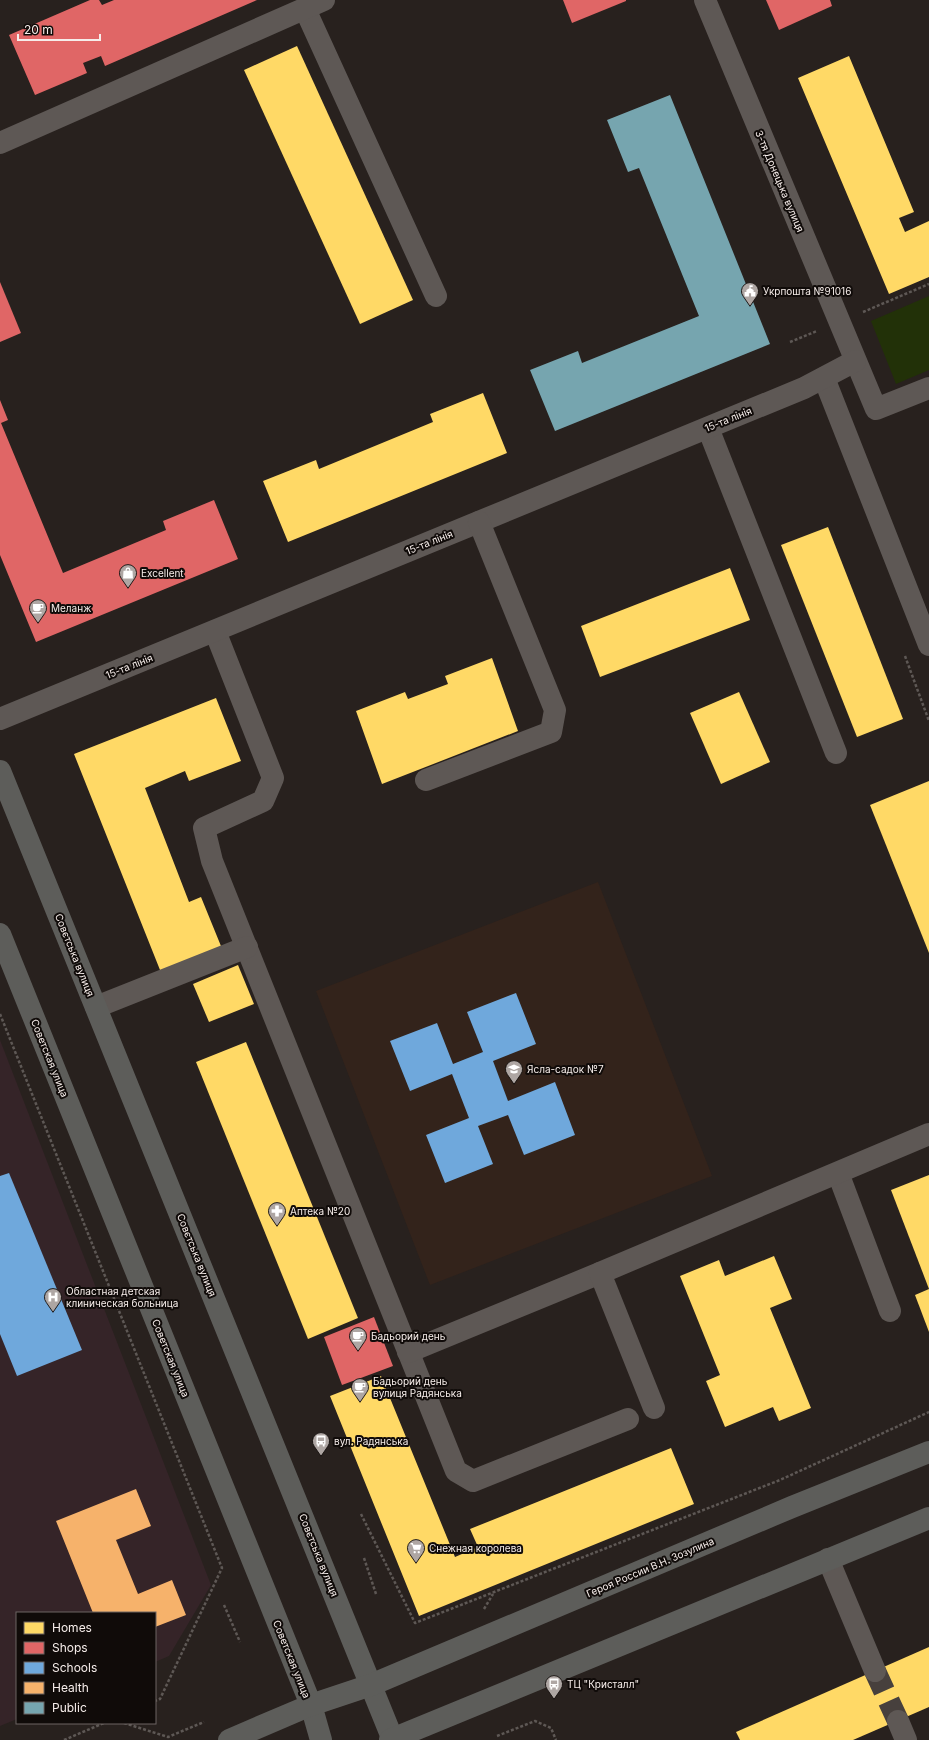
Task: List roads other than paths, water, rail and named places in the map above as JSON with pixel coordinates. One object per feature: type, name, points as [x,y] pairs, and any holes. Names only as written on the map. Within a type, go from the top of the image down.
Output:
[{"type":"main road","name":"Совєтська вулиця","points":[[0,771],[392,1740]]},
{"type":"main road","name":"Советская улица","points":[[0,934],[311,1705],[320,1740]]},
{"type":"main road","name":"Героя России В.Н. Зозулина","points":[[229,1740],[311,1705],[371,1685],[792,1507],[929,1452]]},
{"type":"main road","points":[[392,1740],[929,1518]]},
{"type":"street","points":[[0,143],[324,0]]},
{"type":"street","name":"3-тя Донецька вулиця","points":[[705,0],[876,409],[929,388]]},
{"type":"street","points":[[304,9],[436,296]]},
{"type":"street","name":"15-та лінія","points":[[0,719],[804,388],[855,361]]},
{"type":"street","points":[[824,378],[929,645]]},
{"type":"street","points":[[708,428],[836,753]]},
{"type":"street","points":[[426,780],[551,732],[555,710],[479,522]]},
{"type":"street","points":[[215,631],[273,778],[264,801],[204,828],[212,861],[456,1471],[473,1481],[628,1419]]},
{"type":"street","points":[[96,1007],[247,947]]},
{"type":"street","points":[[408,1352],[600,1273],[929,1134]]},
{"type":"street","points":[[838,1173],[890,1311]]},
{"type":"street","points":[[600,1273],[654,1408]]},
{"type":"street","points":[[828,1559],[875,1671]]},
{"type":"tunnel","points":[[875,1671],[898,1721]]},
{"type":"place","name":"Укрпошта №91016","points":[[750,306]]},
{"type":"place","name":"Excellent","points":[[128,588]]},
{"type":"place","name":"Меланж","points":[[38,623]]},
{"type":"place","name":"Ясла-садок №7","points":[[514,1084]]},
{"type":"place","name":"Аптека №20","points":[[277,1226]]},
{"type":"place","name":"Областная детская клиническая больница","points":[[53,1312]]},
{"type":"place","name":"Бадьорий день","points":[[358,1351]]},
{"type":"place","name":"Бадьорий день вулиця Радянська","points":[[360,1402]]},
{"type":"place","name":"вул. Радянська","points":[[321,1456]]},
{"type":"place","name":"Снежная королева","points":[[416,1563]]},
{"type":"place","name":"ТЦ \"Кристалл\"","points":[[554,1699]]}]
